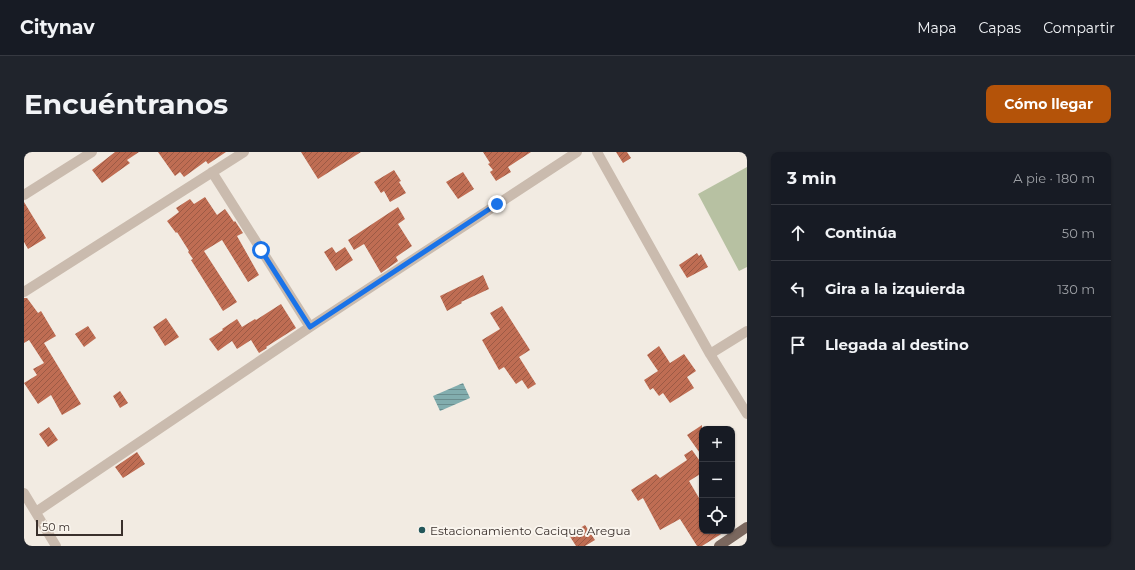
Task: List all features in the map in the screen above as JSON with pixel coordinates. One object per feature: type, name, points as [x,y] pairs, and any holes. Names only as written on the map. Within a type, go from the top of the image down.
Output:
[{"type":"main road","points":[[719,546],[747,527]]},
{"type":"street","points":[[24,195],[92,152]]},
{"type":"street","points":[[24,292],[244,152]]},
{"type":"street","points":[[36,512],[310,327],[577,152]]},
{"type":"street","points":[[597,152],[710,354],[747,414]]},
{"type":"street","points":[[212,172],[310,327]]},
{"type":"street","points":[[710,354],[747,331]]},
{"type":"street","points":[[24,493],[56,546]]},
{"type":"green space","points":[[747,167],[747,267],[739,271],[698,194]]},
{"type":"water","points":[[463,383],[470,398],[440,411],[433,396]]},
{"type":"building","points":[[115,152],[139,152],[127,160],[130,163],[102,183],[92,170]]},
{"type":"building","points":[[158,152],[226,152],[208,164],[206,161],[184,177],[180,172],[175,176]]},
{"type":"building","points":[[301,152],[361,152],[318,179]]},
{"type":"building","points":[[483,152],[531,152],[508,167],[511,172],[496,181],[490,172],[493,170],[488,164],[490,163]]},
{"type":"building","points":[[616,152],[627,152],[631,158],[623,163]]},
{"type":"building","points":[[394,170],[406,193],[390,202],[384,191],[381,193],[374,182]]},
{"type":"building","points":[[463,172],[474,189],[458,199],[446,182]]},
{"type":"building","points":[[205,197],[217,215],[225,209],[234,222],[235,221],[243,233],[237,236],[259,275],[248,282],[222,240],[204,251],[237,302],[223,311],[191,260],[193,259],[188,252],[189,251],[177,232],[176,233],[167,221],[179,212],[176,208],[190,199],[194,204]]},
{"type":"building","points":[[24,202],[46,238],[28,249],[24,242]]},
{"type":"building","points":[[398,207],[405,219],[398,224],[412,246],[396,257],[398,261],[381,273],[364,244],[354,250],[348,240]]},
{"type":"building","points":[[332,247],[336,253],[345,247],[353,260],[336,271],[324,252]]},
{"type":"building","points":[[697,253],[699,256],[701,254],[708,267],[687,278],[679,265]]},
{"type":"building","points":[[483,275],[489,289],[461,302],[462,303],[447,311],[440,296]]},
{"type":"building","points":[[24,298],[27,298],[38,313],[41,311],[56,336],[44,343],[81,404],[62,415],[51,395],[38,404],[24,383],[37,375],[33,369],[44,363],[29,340],[24,343]]},
{"type":"building","points":[[281,304],[296,328],[259,353],[251,340],[237,349],[232,341],[218,351],[209,339],[237,319],[242,327]]},
{"type":"building","points":[[502,306],[530,350],[519,357],[536,384],[528,389],[522,380],[516,384],[504,367],[499,370],[482,340],[500,329],[490,313]]},
{"type":"building","points":[[166,318],[179,337],[165,346],[153,327]]},
{"type":"building","points":[[88,326],[96,338],[84,347],[75,334]]},
{"type":"building","points":[[659,346],[670,363],[684,354],[696,371],[687,377],[694,388],[670,403],[663,393],[659,396],[653,388],[650,390],[644,380],[658,371],[647,355]]},
{"type":"building","points":[[120,391],[128,403],[120,408],[113,396]]},
{"type":"building","points":[[49,427],[58,440],[48,447],[39,434]]},
{"type":"building","points":[[699,427],[699,452],[687,435]]},
{"type":"building","points":[[692,450],[699,460],[699,475],[689,481],[699,498],[699,534],[721,534],[702,546],[697,546],[680,519],[660,530],[643,498],[638,501],[631,490],[656,474],[660,478],[687,460],[684,455]]},
{"type":"building","points":[[137,452],[145,464],[123,478],[115,467]]},
{"type":"building","points":[[585,525],[595,540],[585,546],[576,546],[569,535]]},
{"type":"place","name":"Estacionamiento Cacique Aregua","points":[[422,530]]},
{"type":"route","points":[[261,250],[310,327],[497,204]]}]
